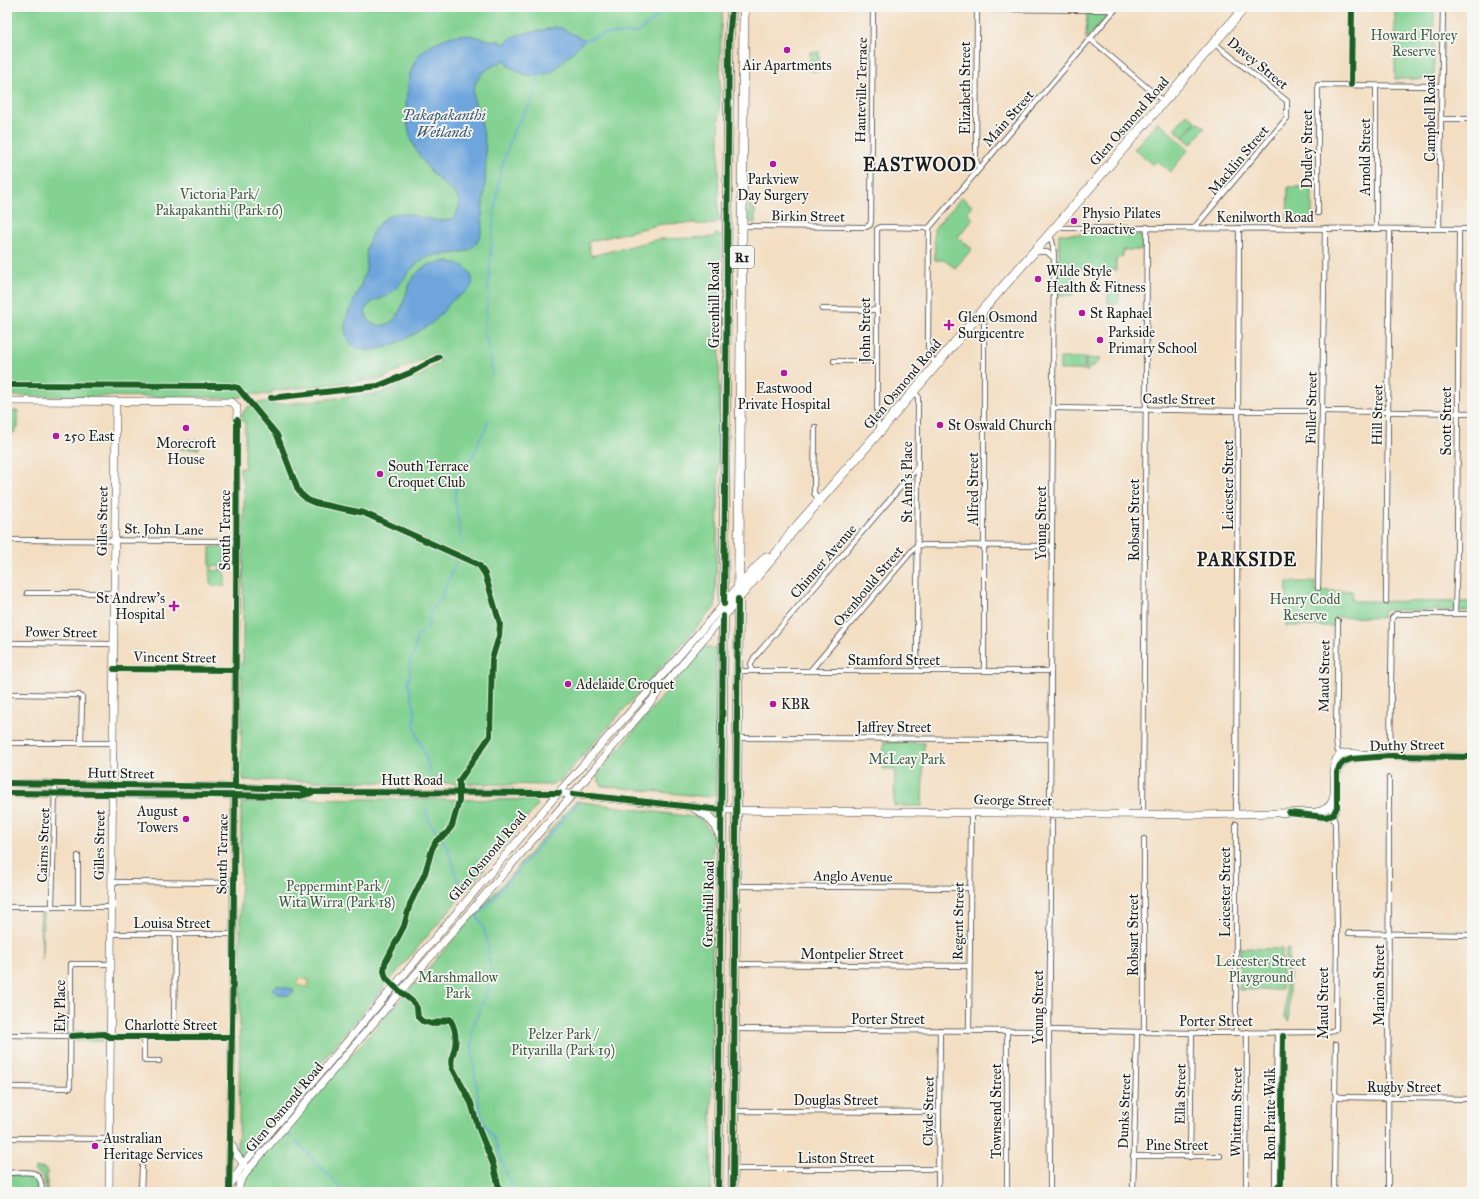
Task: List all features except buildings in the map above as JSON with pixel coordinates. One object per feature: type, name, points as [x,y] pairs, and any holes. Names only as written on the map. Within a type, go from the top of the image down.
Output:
[{"type":"highway","name":"Greenhill Road","points":[[718,1192],[729,40],[732,7]]},
{"type":"highway","name":"Greenhill Road","points":[[733,1192],[744,17],[746,7]]},
{"type":"highway","name":"Glen Osmond Road","points":[[724,604],[777,544],[791,532],[914,392],[984,308],[1034,253],[1244,7]]},
{"type":"highway","name":"Glen Osmond Road","points":[[723,616],[782,548],[791,532]]},
{"type":"highway","points":[[739,564],[749,570],[759,565]]},
{"type":"highway","points":[[722,738],[737,738]]},
{"type":"highway","points":[[693,807],[707,814],[713,821],[721,838]]},
{"type":"highway","points":[[721,856],[729,853],[736,854]]},
{"type":"highway","points":[[720,982],[727,979],[735,982]]},
{"type":"highway","points":[[719,1070],[726,1072],[734,1063]]},
{"type":"highway","points":[[719,1096],[725,1084],[734,1088]]},
{"type":"street","name":"Hauteville Terrace","points":[[871,221],[873,7]]},
{"type":"street","points":[[1352,7],[1351,85],[1441,86]]},
{"type":"street","name":"Campbell Road","points":[[1439,228],[1442,119],[1442,7]]},
{"type":"street","points":[[977,8],[1115,9]]},
{"type":"street","name":"Elizabeth Street","points":[[977,8],[976,160],[979,169]]},
{"type":"street","name":"Main Street","points":[[929,228],[1115,9]]},
{"type":"street","points":[[1090,39],[1163,101]]},
{"type":"street","name":"Davey Street","points":[[1214,43],[1287,101]]},
{"type":"street","name":"Dudley Street","points":[[1318,213],[1318,85],[1351,85]]},
{"type":"street","name":"Arnold Street","points":[[1376,86],[1376,228]]},
{"type":"street","name":"Macklin Street","points":[[1194,228],[1287,118],[1287,101]]},
{"type":"street","points":[[1442,119],[1472,119]]},
{"type":"street","name":"Birkin Street","points":[[742,226],[866,227],[870,225],[871,221]]},
{"type":"street","name":"Kenilworth Road","points":[[1059,224],[1065,228],[1472,229]]},
{"type":"street","name":"John Street","points":[[880,431],[877,418],[876,361],[877,229],[881,227],[929,228]]},
{"type":"street","points":[[929,228],[928,345],[932,361],[937,365]]},
{"type":"street","name":"Robsart Street","points":[[1143,814],[1146,228]]},
{"type":"street","name":"Leicester Street","points":[[1236,813],[1239,228]]},
{"type":"street","name":"Fuller Street","points":[[1318,588],[1325,228]]},
{"type":"street","name":"Hill Street","points":[[1386,602],[1390,228]]},
{"type":"street","name":"Scott Street","points":[[1455,614],[1457,554],[1459,229]]},
{"type":"street","name":"Young Street","points":[[1050,234],[1054,258],[1050,813]]},
{"type":"street","points":[[1034,253],[1045,252],[1054,258]]},
{"type":"street","name":"Alfred Street","points":[[984,308],[984,671]]},
{"type":"street","points":[[822,309],[876,310]]},
{"type":"street","points":[[834,361],[876,361]]},
{"type":"street","name":"St Ann's Place","points":[[914,392],[918,396],[917,671]]},
{"type":"street","points":[[7,401],[116,402]]},
{"type":"street","name":"South Terrace","points":[[116,402],[232,402],[236,407],[237,541],[234,934],[229,1190]]},
{"type":"street","name":"Gilles Street","points":[[109,1192],[116,402]]},
{"type":"street","name":"Castle Street","points":[[1052,408],[1306,411]]},
{"type":"street","points":[[1322,411],[1472,413]]},
{"type":"street","points":[[815,426],[814,493],[819,500]]},
{"type":"street","name":"Chinner Avenue","points":[[751,671],[751,664],[754,658],[918,467]]},
{"type":"street","name":"St. John Lane","points":[[7,540],[115,539],[237,541]]},
{"type":"street","name":"Oxenbould Street","points":[[810,671],[917,545],[1052,546]]},
{"type":"street","points":[[27,593],[114,593]]},
{"type":"street","name":"Glen Osmond Road","points":[[229,1190],[234,1178],[246,1167],[290,1115],[443,930],[559,793],[724,604]]},
{"type":"street","points":[[1390,756],[1392,618],[1396,614],[1472,614]]},
{"type":"street","name":"Glen Osmond Road","points":[[290,1115],[573,794],[723,616]]},
{"type":"street","name":"Maud Street","points":[[1333,815],[1337,807],[1337,772],[1344,762],[1337,749],[1336,736],[1338,621]]},
{"type":"street","name":"Power Street","points":[[7,643],[114,644]]},
{"type":"street","name":"Vincent Street","points":[[114,668],[236,670]]},
{"type":"street","name":"Stamford Street","points":[[738,671],[1051,671]]},
{"type":"street","points":[[7,694],[79,695],[82,697],[81,743]]},
{"type":"street","name":"Jaffrey Street","points":[[737,738],[1050,739]]},
{"type":"street","points":[[7,743],[113,743]]},
{"type":"street","name":"Duthy Street","points":[[1340,754],[1356,753],[1390,756]]},
{"type":"street","name":"Maud Street","points":[[1334,1031],[1336,1029],[1337,930],[1335,823],[1330,806],[1334,796],[1334,766],[1340,754]]},
{"type":"street","name":"Duthy Street","points":[[1344,762],[1351,759],[1390,756],[1472,756]]},
{"type":"street","name":"Marion Street","points":[[1388,1192],[1390,934],[1389,778]]},
{"type":"street","name":"Hutt Street","points":[[7,783],[235,787]]},
{"type":"street","name":"Cairns Street","points":[[52,906],[56,784]]},
{"type":"street","name":"Hutt Road","points":[[235,787],[299,789],[313,792],[559,793],[721,810],[737,810]]},
{"type":"street","name":"Hutt Road","points":[[235,795],[299,796],[313,792]]},
{"type":"street","name":"Hutt Street","points":[[7,793],[235,795]]},
{"type":"street","name":"George Street","points":[[737,810],[1200,815],[1320,811],[1330,806]]},
{"type":"street","name":"Regent Street","points":[[969,1030],[970,812]]},
{"type":"street","name":"George Street","points":[[1289,813],[1325,816],[1333,815]]},
{"type":"street","name":"Young Street","points":[[1050,1192],[1049,1030],[1052,821]]},
{"type":"street","name":"Leicester Street","points":[[1236,824],[1236,1032]]},
{"type":"street","name":"Robsart Street","points":[[1144,839],[1144,1032]]},
{"type":"street","points":[[78,856],[78,907]]},
{"type":"street","points":[[112,882],[234,883]]},
{"type":"street","name":"Anglo Avenue","points":[[736,886],[970,888]]},
{"type":"street","points":[[7,907],[112,907]]},
{"type":"street","points":[[443,930],[449,935]]},
{"type":"street","name":"Louisa Street","points":[[111,934],[234,934]]},
{"type":"street","points":[[174,1038],[175,934]]},
{"type":"street","points":[[1349,934],[1472,935]]},
{"type":"street","name":"Ely Place","points":[[7,1087],[70,1088],[71,964],[111,964]]},
{"type":"street","name":"Montpelier Street","points":[[735,964],[969,966]]},
{"type":"street","name":"Porter Street","points":[[735,1029],[1041,1030]]},
{"type":"street","name":"Clyde Street","points":[[938,1192],[940,1030]]},
{"type":"street","name":"Porter Street","points":[[1049,1030],[1137,1032],[1334,1031]]},
{"type":"street","name":"Townsend Street","points":[[1007,1031],[1007,1192]]},
{"type":"street","name":"Dunks Street","points":[[1133,1192],[1137,1032]]},
{"type":"street","name":"Ella Street","points":[[1190,1157],[1192,1032]]},
{"type":"street","name":"Whittam Street","points":[[1246,1192],[1247,1032]]},
{"type":"street","points":[[1275,1192],[1276,1032]]},
{"type":"street","points":[[7,1036],[71,1036]]},
{"type":"street","name":"Charlotte Street","points":[[110,1037],[232,1037]]},
{"type":"street","points":[[144,1037],[144,1059],[146,1061],[159,1061]]},
{"type":"street","name":"Maud Street","points":[[1334,1192],[1336,1044]]},
{"type":"street","name":"Rugby Street","points":[[1336,1095],[1340,1097],[1472,1098]]},
{"type":"street","name":"Douglas Street","points":[[734,1111],[939,1112]]},
{"type":"street","points":[[7,1138],[110,1139]]},
{"type":"street","name":"South Terrace","points":[[230,1140],[235,1153],[246,1167]]},
{"type":"street","name":"Pine Street","points":[[1133,1156],[1220,1156]]},
{"type":"street","points":[[141,1192],[142,1166]]},
{"type":"street","points":[[238,1192],[246,1167]]},
{"type":"street","name":"Liston Street","points":[[733,1169],[938,1169]]},
{"type":"street","points":[[7,1172],[37,1174],[41,1181],[42,1192]]},
{"type":"green space","name":"Victoria Park/ Pakapakanthi (Park 16)","points":[[7,7],[723,7],[721,26],[718,209],[719,219],[721,219],[719,222],[710,224],[661,224],[588,242],[591,256],[659,239],[715,237],[716,233],[721,236],[718,507],[715,607],[559,782],[548,785],[243,780],[242,775],[237,775],[237,768],[241,761],[242,676],[238,676],[238,664],[243,663],[243,550],[240,550],[240,529],[244,521],[244,484],[240,473],[240,468],[245,468],[245,421],[241,421],[242,415],[248,407],[261,402],[272,401],[273,405],[382,393],[421,375],[440,362],[435,353],[381,379],[271,391],[272,395],[254,394],[231,399],[212,397],[7,397]]},
{"type":"green space","name":"Howard Florey Reserve","points":[[1395,7],[1434,7],[1434,79],[1395,79]]},
{"type":"green space","points":[[1087,13],[1110,13],[1086,39]]},
{"type":"green space","points":[[810,52],[819,52],[819,71],[810,71]]},
{"type":"green space","points":[[1187,114],[1196,121],[1183,137],[1174,129]]},
{"type":"green space","points":[[1158,122],[1189,149],[1170,172],[1157,161],[1153,165],[1134,149]]},
{"type":"green space","points":[[1197,122],[1205,128],[1191,144],[1183,137]]},
{"type":"green space","points":[[1288,187],[1312,187],[1312,221],[1287,221]]},
{"type":"green space","points":[[962,197],[972,206],[967,212],[973,219],[958,237],[972,249],[955,268],[944,260],[935,260],[934,229]]},
{"type":"green space","points":[[749,203],[755,210],[755,223],[749,222]]},
{"type":"green space","points":[[1059,234],[1142,235],[1142,250],[1123,250],[1123,256],[1116,259],[1116,270],[1059,269]]},
{"type":"green space","points":[[1058,272],[1074,272],[1073,295],[1058,295]]},
{"type":"green space","points":[[1108,283],[1119,283],[1119,304],[1108,304]]},
{"type":"green space","points":[[1060,358],[1085,358],[1084,370],[1060,370]]},
{"type":"green space","points":[[1086,358],[1101,359],[1086,372]]},
{"type":"green space","points":[[7,411],[18,411],[18,428],[15,428],[15,432],[12,432],[7,448]]},
{"type":"green space","points":[[180,440],[199,440],[199,449],[180,449]]},
{"type":"green space","points":[[210,547],[225,547],[225,567],[219,567],[216,565],[210,567]]},
{"type":"green space","points":[[210,569],[216,571],[225,570],[225,586],[213,586],[210,583]]},
{"type":"green space","name":"Henry Codd Reserve","points":[[1287,582],[1315,582],[1315,591],[1352,591],[1352,601],[1472,602],[1472,611],[1383,610],[1383,618],[1335,617],[1335,626],[1286,626]]},
{"type":"green space","points":[[704,647],[716,648],[716,794],[708,797],[602,786],[596,776]]},
{"type":"green space","name":"McLeay Park","points":[[884,742],[924,743],[922,806],[894,806],[895,769],[883,769]]},
{"type":"green space","name":"Peppermint Park / Wita Wirra (Park 18)","points":[[246,798],[535,800],[538,805],[344,1035],[244,1158],[237,1155],[237,1138],[239,1136],[241,804]]},
{"type":"green space","name":"Pelzer Park / Pityarilla (Park 19)","points":[[576,801],[700,818],[713,835],[711,1192],[242,1192],[242,1187],[250,1170]]},
{"type":"green space","points":[[41,912],[43,912],[42,960],[40,926]]},
{"type":"green space","name":"Leicester Street Playground","points":[[1240,948],[1282,949],[1282,990],[1239,990]]},
{"type":"green space","points":[[1286,949],[1289,949],[1289,1022],[1285,1017]]},
{"type":"green space","points":[[76,1031],[102,1032],[102,1041],[76,1041]]},
{"type":"green space","points":[[35,1168],[44,1168],[47,1171],[47,1192],[45,1192],[44,1179],[34,1171]]},
{"type":"green space","points":[[7,1174],[34,1175],[39,1181],[40,1192],[7,1192]]},
{"type":"sand","points":[[299,978],[309,980],[308,987],[298,986]]},
{"type":"water","name":"Pakapakanthi Wetlands","points":[[555,27],[561,28],[585,40],[551,73],[533,76],[524,74],[507,65],[505,60],[502,60],[484,72],[476,83],[473,95],[483,129],[486,158],[482,226],[477,242],[464,252],[432,256],[419,262],[393,291],[369,304],[365,311],[366,315],[368,320],[376,325],[381,326],[390,323],[397,316],[413,278],[423,268],[436,263],[451,262],[464,267],[469,271],[472,278],[472,286],[469,290],[452,301],[433,322],[415,334],[390,346],[377,349],[365,350],[355,347],[346,335],[345,323],[365,274],[367,267],[366,253],[370,237],[373,232],[384,219],[394,214],[401,213],[428,219],[445,220],[452,218],[457,213],[458,209],[459,202],[457,196],[432,173],[412,142],[406,109],[409,76],[414,63],[432,44],[453,36],[471,36],[500,41],[501,43],[505,44],[509,39],[515,36]]},
{"type":"water","points":[[277,985],[289,989],[292,988],[294,993],[285,996],[277,993],[272,989]]},
{"type":"waterway","points":[[583,41],[603,34],[638,33],[646,25],[653,21],[666,7]]},
{"type":"waterway","points":[[488,292],[493,224],[500,172],[514,130],[533,97],[539,74]]},
{"type":"waterway","points":[[488,297],[484,329],[491,358],[492,376]]},
{"type":"waterway","points":[[462,543],[455,500],[456,485],[461,471],[475,453],[479,440],[486,429],[488,420]]},
{"type":"waterway","points":[[430,772],[414,723],[415,711],[408,682],[410,673],[409,664],[415,651],[416,637],[428,628],[430,611],[439,602],[456,563]]},
{"type":"waterway","points":[[513,1192],[494,1138],[485,1125],[480,1109],[474,1068],[472,1029],[491,981],[488,946],[484,928],[477,916],[578,803]]},
{"type":"waterway","points":[[426,809],[429,822],[447,846],[461,890]]},
{"type":"waterway","points":[[1279,1106],[1280,1042]]},
{"type":"waterway","points":[[1277,1181],[1279,1115]]},
{"type":"waterway","points":[[287,1133],[291,1137]]},
{"type":"waterway","points":[[296,1141],[344,1192]]},
{"type":"cycle path","points":[[724,604],[729,40],[732,7]]},
{"type":"cycle path","points":[[1351,85],[1352,7]]},
{"type":"cycle path","points":[[271,398],[378,386],[412,372],[439,357]]},
{"type":"cycle path","points":[[7,385],[229,386],[238,388],[277,435],[298,490],[308,500],[315,503],[364,513],[479,565],[485,574],[500,624],[499,636],[492,659],[490,736],[459,781],[459,801],[452,826],[446,834],[436,841],[432,849],[425,873],[410,904],[404,926],[385,963],[384,971],[386,978],[414,1003],[417,1008],[418,1017],[422,1021],[432,1024],[450,1019],[455,1031],[456,1039],[451,1061],[452,1067],[471,1103],[478,1127],[493,1164],[500,1192]]},
{"type":"cycle path","points":[[235,787],[237,420]]},
{"type":"cycle path","points":[[733,1192],[738,599]]},
{"type":"cycle path","points":[[718,1192],[723,616]]},
{"type":"cycle path","points":[[114,669],[236,670]]},
{"type":"cycle path","points":[[1289,813],[1325,817],[1333,815],[1337,807],[1337,772],[1344,762],[1351,759],[1390,756],[1472,757]]},
{"type":"cycle path","points":[[7,783],[235,787],[299,789],[313,792],[559,793]]},
{"type":"cycle path","points":[[7,793],[299,796],[311,793]]},
{"type":"cycle path","points":[[573,794],[721,810]]},
{"type":"cycle path","points":[[229,1192],[235,795]]},
{"type":"cycle path","points":[[71,1036],[104,1034],[110,1037],[232,1037]]},
{"type":"cycle path","name":"Ron Praite Walk","points":[[1278,1192],[1278,1186],[1281,1184],[1283,1036]]},
{"type":"place","name":"Air Apartments","points":[[787,50]]},
{"type":"place","name":"Parkview Day Surgery","points":[[773,164]]},
{"type":"place","name":"Physio Pilates Proactive","points":[[1074,221]]},
{"type":"place","name":"Wilde Style Health & Fitness","points":[[1038,279]]},
{"type":"place","name":"St Raphael","points":[[1082,313]]},
{"type":"place","name":"Glen Osmond Surgicentre","points":[[949,325]]},
{"type":"place","name":"Parkside Primary School","points":[[1100,340]]},
{"type":"place","name":"Eastwood Private Hospital","points":[[784,373]]},
{"type":"place","name":"St Oswald Church","points":[[940,425]]},
{"type":"place","name":"Morecroft House","points":[[186,428]]},
{"type":"place","name":"250 East","points":[[56,436]]},
{"type":"place","name":"South Terrace Croquet Club","points":[[380,474]]},
{"type":"place","name":"St Andrew’s Hospital","points":[[174,606]]},
{"type":"place","name":"Adelaide Croquet","points":[[568,684]]},
{"type":"place","name":"KBR","points":[[773,704]]},
{"type":"place","name":"August Towers","points":[[186,819]]},
{"type":"place","name":"Australian Heritage Services","points":[[95,1146]]},
{"type":"district","name":"EASTWOOD","points":[[920,165]]},
{"type":"district","name":"PARKSIDE","points":[[1247,560]]},
{"type":"park label","name":"Marshmallow Park","points":[[458,986]]}]
